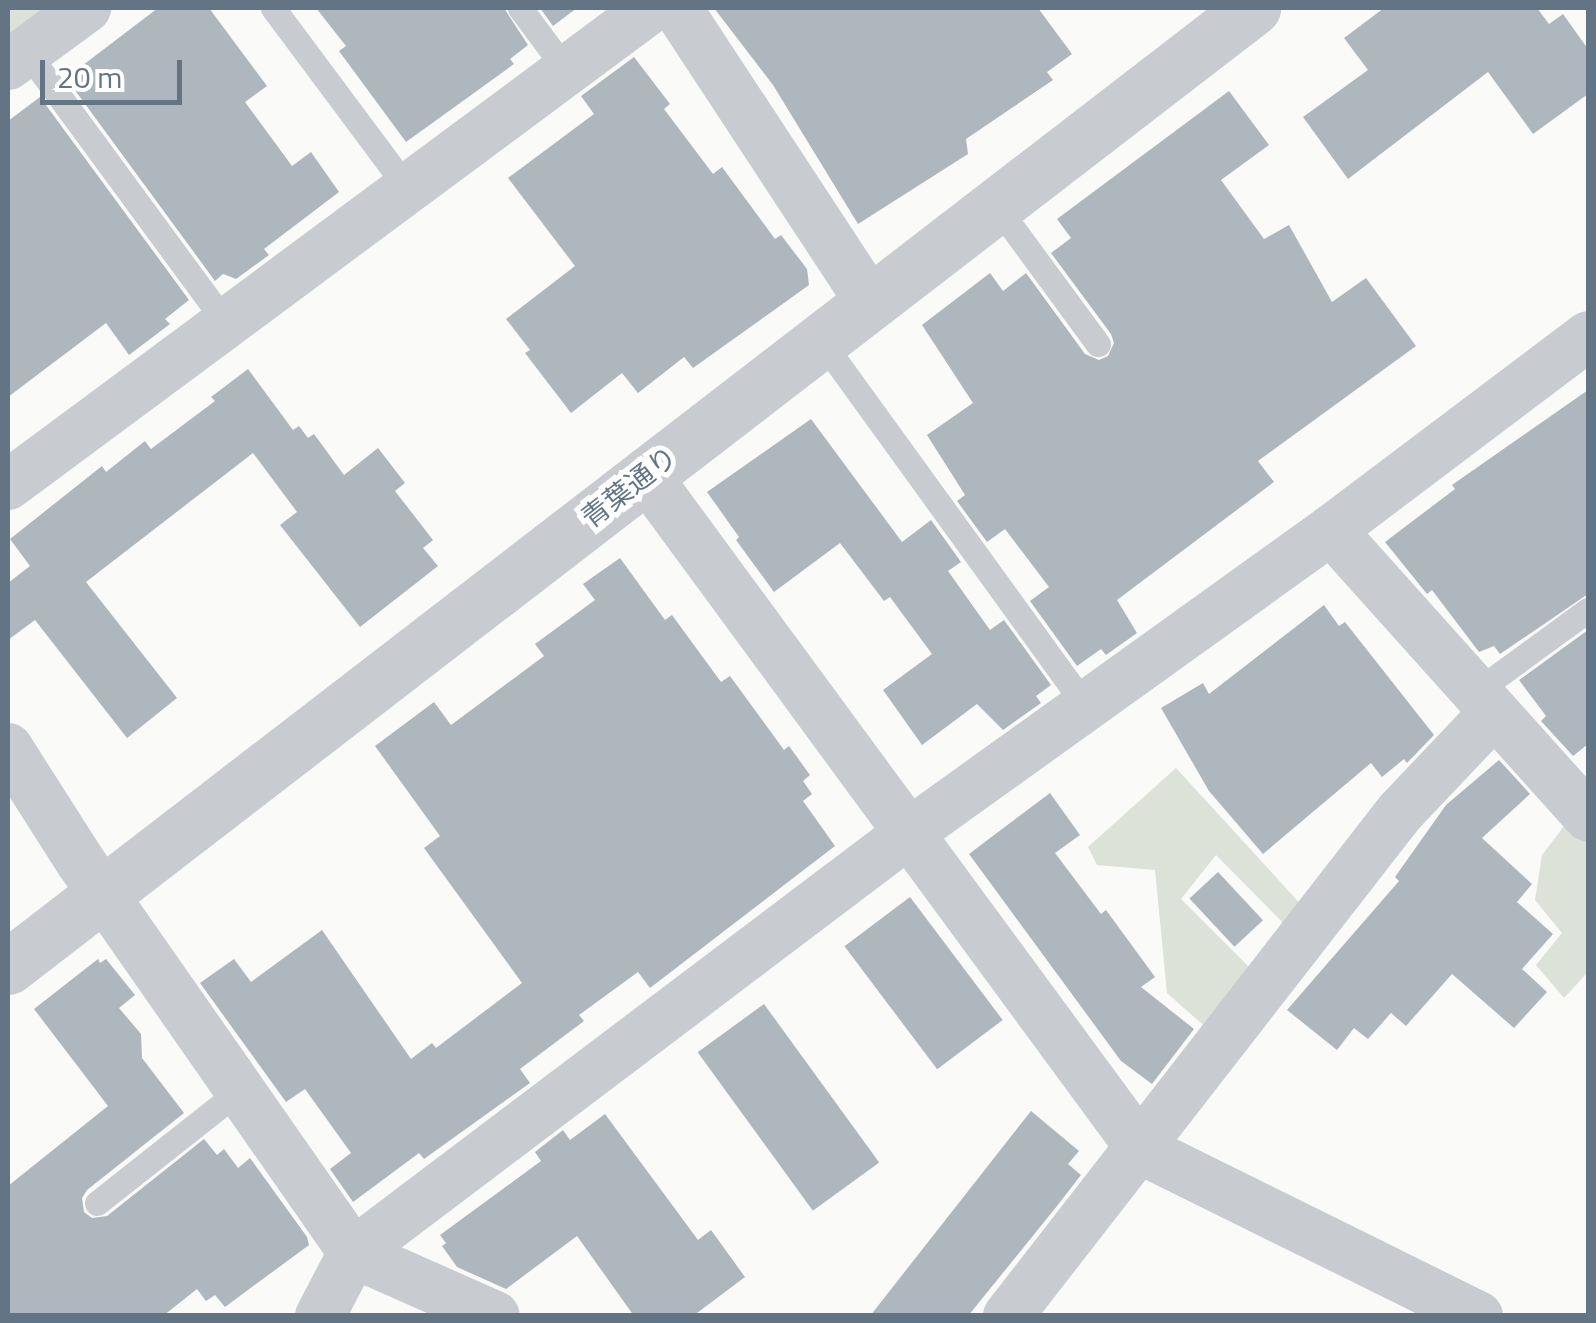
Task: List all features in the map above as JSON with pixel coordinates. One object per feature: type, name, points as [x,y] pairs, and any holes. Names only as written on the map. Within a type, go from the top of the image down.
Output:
[{"type":"street","points":[[17,58],[86,8]]},
{"type":"street","points":[[8,486],[650,8]]},
{"type":"street","points":[[677,8],[869,300]]},
{"type":"street","name":"青葉通り","points":[[8,968],[1252,8]]},
{"type":"street","points":[[320,1316],[353,1252],[909,833],[1331,530],[1588,336]]},
{"type":"street","points":[[646,474],[1142,1150],[1478,1316]]},
{"type":"street","points":[[1331,530],[1588,816]]},
{"type":"street","points":[[1008,1316],[1142,1150],[1484,704]]},
{"type":"street","points":[[8,748],[104,895],[353,1252],[495,1316]]},
{"type":"lane","points":[[273,8],[407,188]]},
{"type":"lane","points":[[520,8],[566,70]]},
{"type":"lane","points":[[17,58],[226,323]]},
{"type":"lane","points":[[995,204],[1098,344]]},
{"type":"lane","points":[[820,340],[1084,706]]},
{"type":"lane","points":[[1484,704],[1588,610]]},
{"type":"lane","points":[[97,1202],[240,1090]]},
{"type":"shaded area","points":[[8,8],[50,8],[8,39]]},
{"type":"shaded area","points":[[1176,768],[1306,910],[1290,930],[1216,855],[1181,899],[1256,974],[1211,1032],[1167,993],[1155,870],[1097,865],[1088,847]]},
{"type":"shaded area","points":[[1571,817],[1588,836],[1588,972],[1564,998],[1536,965],[1562,933],[1535,900],[1542,855]]},
{"type":"building","points":[[158,8],[209,8],[267,86],[245,102],[292,166],[311,152],[339,192],[264,249],[269,255],[236,279],[223,274],[215,281],[66,78]]},
{"type":"building","points":[[316,8],[504,8],[528,45],[510,59],[514,64],[406,142],[339,51],[346,46]]},
{"type":"building","points":[[540,8],[577,8],[553,26]]},
{"type":"building","points":[[714,8],[1038,8],[1072,54],[1047,72],[1053,80],[966,139],[968,154],[858,224],[773,85]]},
{"type":"building","points":[[1384,8],[1537,8],[1549,24],[1563,14],[1588,49],[1588,94],[1533,134],[1488,72],[1348,179],[1303,117],[1368,70],[1344,38]]},
{"type":"building","points":[[634,57],[670,104],[664,109],[713,174],[722,167],[775,239],[781,235],[807,269],[809,285],[693,368],[684,357],[638,393],[622,373],[571,413],[525,353],[530,350],[506,319],[575,266],[508,178],[594,114],[581,96]]},
{"type":"building","points":[[1229,91],[1269,145],[1221,180],[1264,239],[1289,225],[1332,302],[1366,278],[1416,346],[1258,461],[1274,482],[1117,600],[1137,633],[1106,655],[1101,649],[1077,666],[1030,601],[1049,587],[1005,529],[987,542],[957,501],[965,495],[927,435],[973,403],[922,325],[990,273],[1003,291],[1026,273],[1085,354],[1099,360],[1108,356],[1114,343],[1111,334],[1051,253],[1071,238],[1057,219]]},
{"type":"building","points":[[40,97],[189,300],[165,319],[170,324],[129,355],[106,323],[8,397],[8,121]]},
{"type":"building","points":[[248,369],[293,430],[299,426],[308,438],[314,434],[344,475],[378,448],[405,483],[395,491],[433,540],[423,548],[438,566],[360,627],[280,525],[297,512],[253,453],[86,582],[177,698],[127,738],[35,620],[8,640],[8,583],[30,566],[10,539],[102,466],[106,472],[145,441],[151,449],[215,401],[211,397]]},
{"type":"building","points":[[1588,390],[1588,594],[1500,654],[1494,646],[1479,652],[1432,590],[1427,594],[1385,542],[1455,489],[1452,485]]},
{"type":"building","points":[[811,419],[902,542],[931,520],[961,562],[948,571],[990,630],[1004,620],[1051,685],[1036,696],[1041,703],[1003,730],[977,704],[922,745],[883,690],[932,654],[890,597],[884,601],[840,543],[774,592],[736,540],[739,537],[707,492]]},
{"type":"building","points":[[620,558],[665,620],[672,615],[721,682],[730,676],[784,750],[789,746],[810,775],[803,781],[812,794],[803,801],[835,846],[650,988],[638,972],[579,1015],[584,1021],[520,1069],[530,1083],[424,1159],[419,1153],[353,1202],[330,1169],[351,1153],[305,1089],[286,1102],[200,983],[234,959],[251,982],[322,930],[411,1059],[432,1043],[436,1048],[522,983],[424,848],[440,836],[375,746],[434,702],[451,725],[544,656],[535,644],[595,600],[583,584]]},
{"type":"building","points":[[1324,605],[1339,626],[1345,622],[1434,735],[1407,763],[1404,759],[1382,777],[1371,763],[1263,854],[1209,791],[1161,708],[1203,683],[1209,694]]},
{"type":"building","points":[[1588,630],[1588,744],[1573,756],[1541,721],[1546,716],[1519,680]]},
{"type":"building","points":[[1499,760],[1530,794],[1482,838],[1532,884],[1517,902],[1553,934],[1522,969],[1547,992],[1514,1028],[1452,974],[1406,1026],[1391,1013],[1368,1039],[1354,1028],[1337,1050],[1287,1010],[1399,881],[1395,877],[1446,805]]},
{"type":"building","points":[[1050,793],[1080,835],[1055,853],[1101,914],[1106,910],[1155,977],[1141,987],[1194,1029],[1152,1084],[1121,1061],[969,854]]},
{"type":"building","points":[[1218,872],[1263,920],[1234,947],[1189,899]]},
{"type":"building","points":[[910,897],[1003,1020],[937,1069],[845,946]]},
{"type":"building","points":[[98,959],[100,963],[106,959],[135,995],[119,1008],[141,1034],[142,1058],[184,1113],[87,1190],[82,1198],[84,1212],[92,1218],[107,1216],[204,1139],[217,1155],[224,1149],[238,1168],[250,1158],[307,1237],[309,1245],[225,1307],[215,1295],[206,1301],[197,1289],[163,1316],[8,1316],[8,1186],[108,1106],[34,1009]]},
{"type":"building","points":[[764,1004],[879,1163],[813,1211],[698,1052]]},
{"type":"building","points":[[1031,1111],[1079,1151],[1068,1164],[1081,1175],[1057,1206],[968,1316],[870,1316]]},
{"type":"building","points":[[605,1114],[698,1240],[711,1230],[745,1277],[693,1316],[634,1316],[577,1236],[506,1289],[457,1267],[442,1246],[446,1243],[440,1235],[541,1161],[535,1152],[563,1130],[570,1140]]}]
